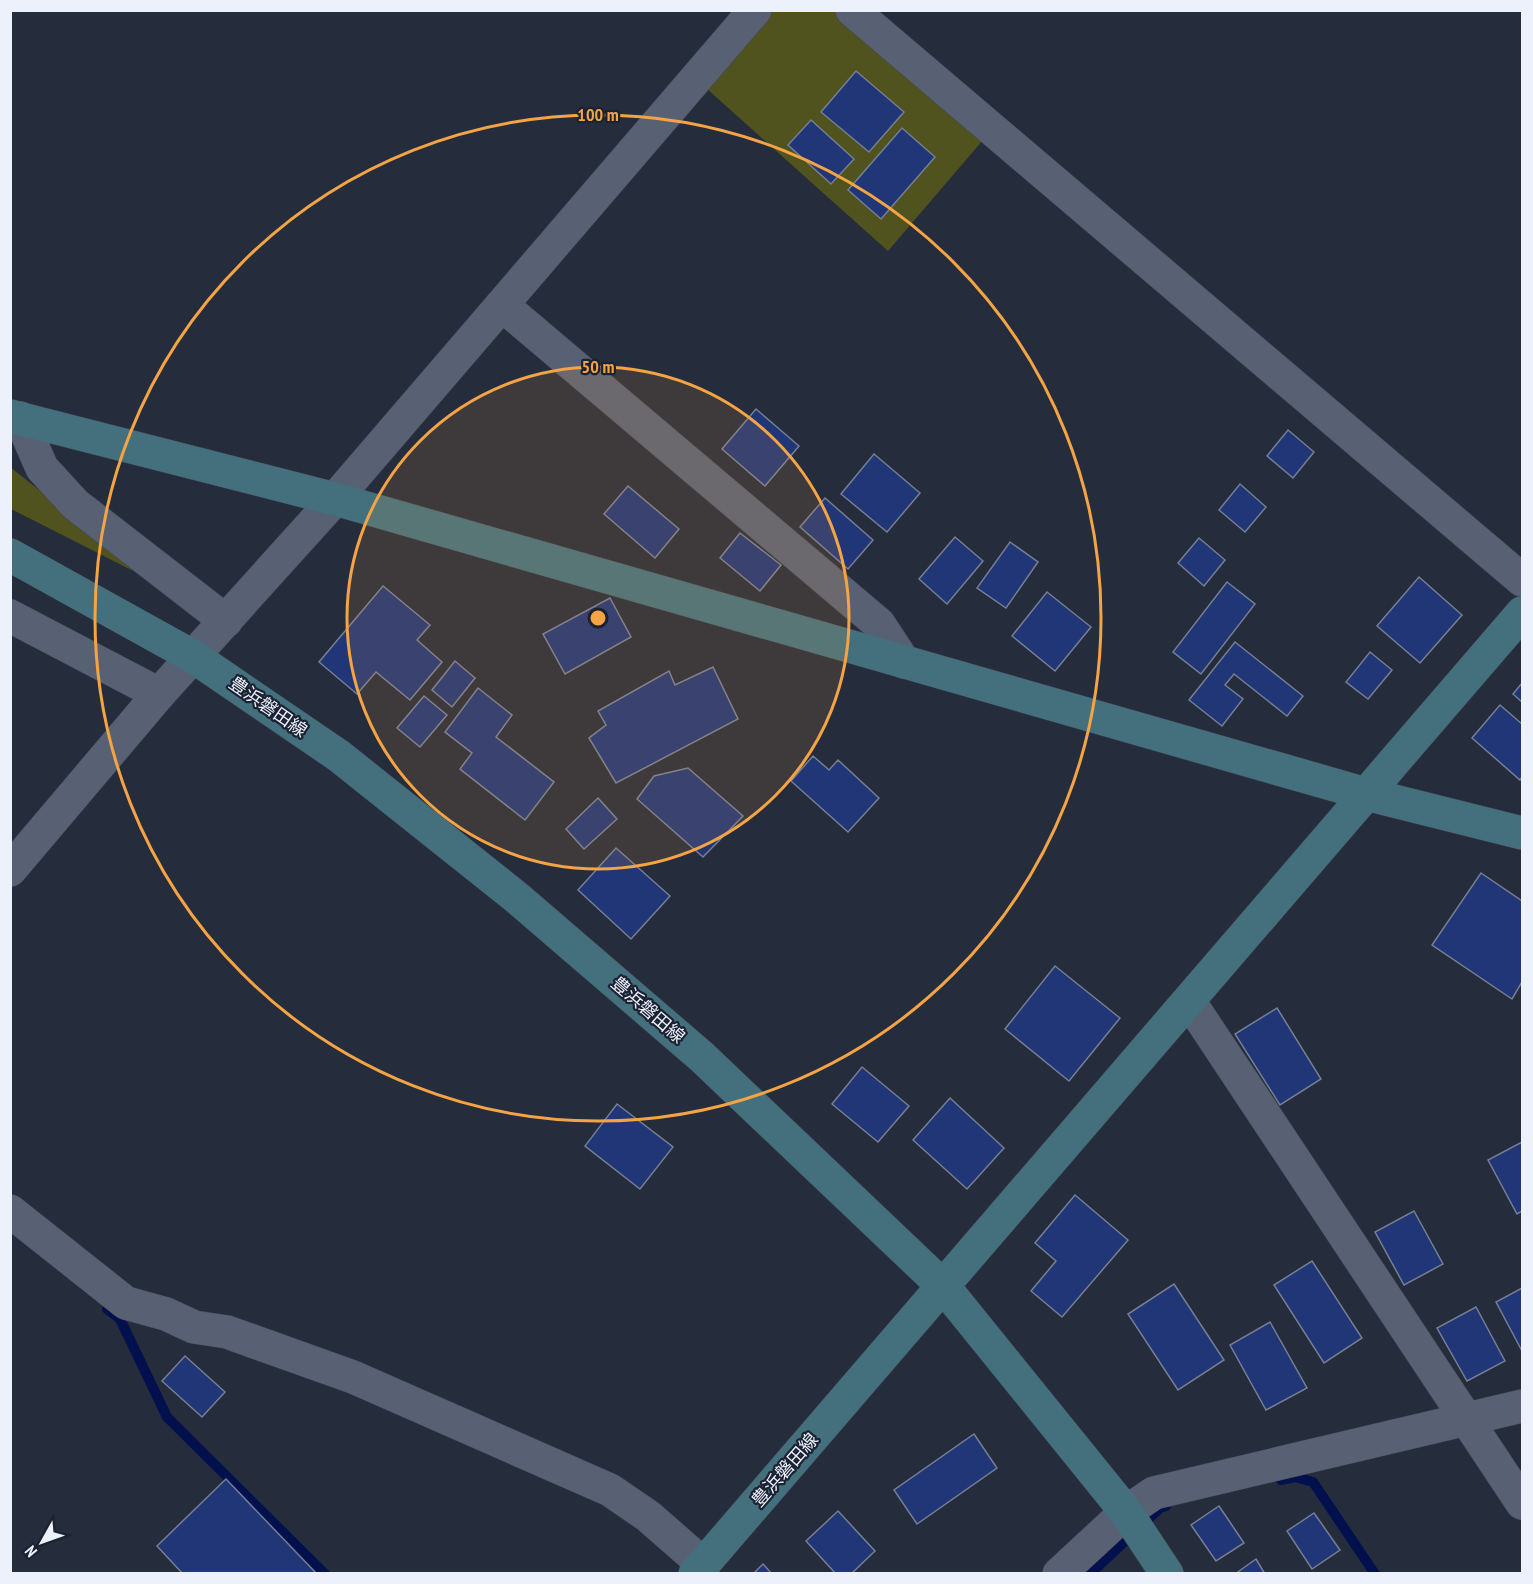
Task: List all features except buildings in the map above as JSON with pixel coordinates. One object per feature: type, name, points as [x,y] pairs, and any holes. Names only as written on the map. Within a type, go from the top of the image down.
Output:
[{"type":"street","points":[[10,870],[159,694],[335,499],[755,10]]},
{"type":"street","points":[[852,10],[1522,580]]},
{"type":"street","points":[[502,305],[879,624],[904,662]]},
{"type":"street","points":[[15,417],[335,499],[1366,794],[1522,833]]},
{"type":"street","points":[[15,417],[42,468],[75,504],[226,621]]},
{"type":"street","name":"豊浜磐田線","points":[[10,555],[194,657],[339,756],[516,897],[702,1057],[944,1287],[699,1569]]},
{"type":"street","points":[[1167,1574],[1126,1512],[944,1287],[1522,613]]},
{"type":"street","points":[[10,616],[159,694]]},
{"type":"street","points":[[1189,1001],[1522,1503]]},
{"type":"street","points":[[10,1211],[126,1303],[166,1314],[194,1327],[227,1332],[352,1377],[610,1490],[648,1516],[699,1569]]},
{"type":"street","points":[[1059,1574],[1126,1512],[1154,1493],[1522,1406]]},
{"type":"green space","points":[[761,11],[847,11],[983,140],[888,251],[696,79]]},
{"type":"green space","points":[[10,467],[157,583],[11,509]]},
{"type":"waterway","points":[[107,1309],[120,1319],[167,1417],[325,1574]]},
{"type":"waterway","points":[[1281,1480],[1295,1477],[1313,1482],[1375,1574]]},
{"type":"waterway","points":[[1090,1574],[1160,1508],[1166,1506]]}]
